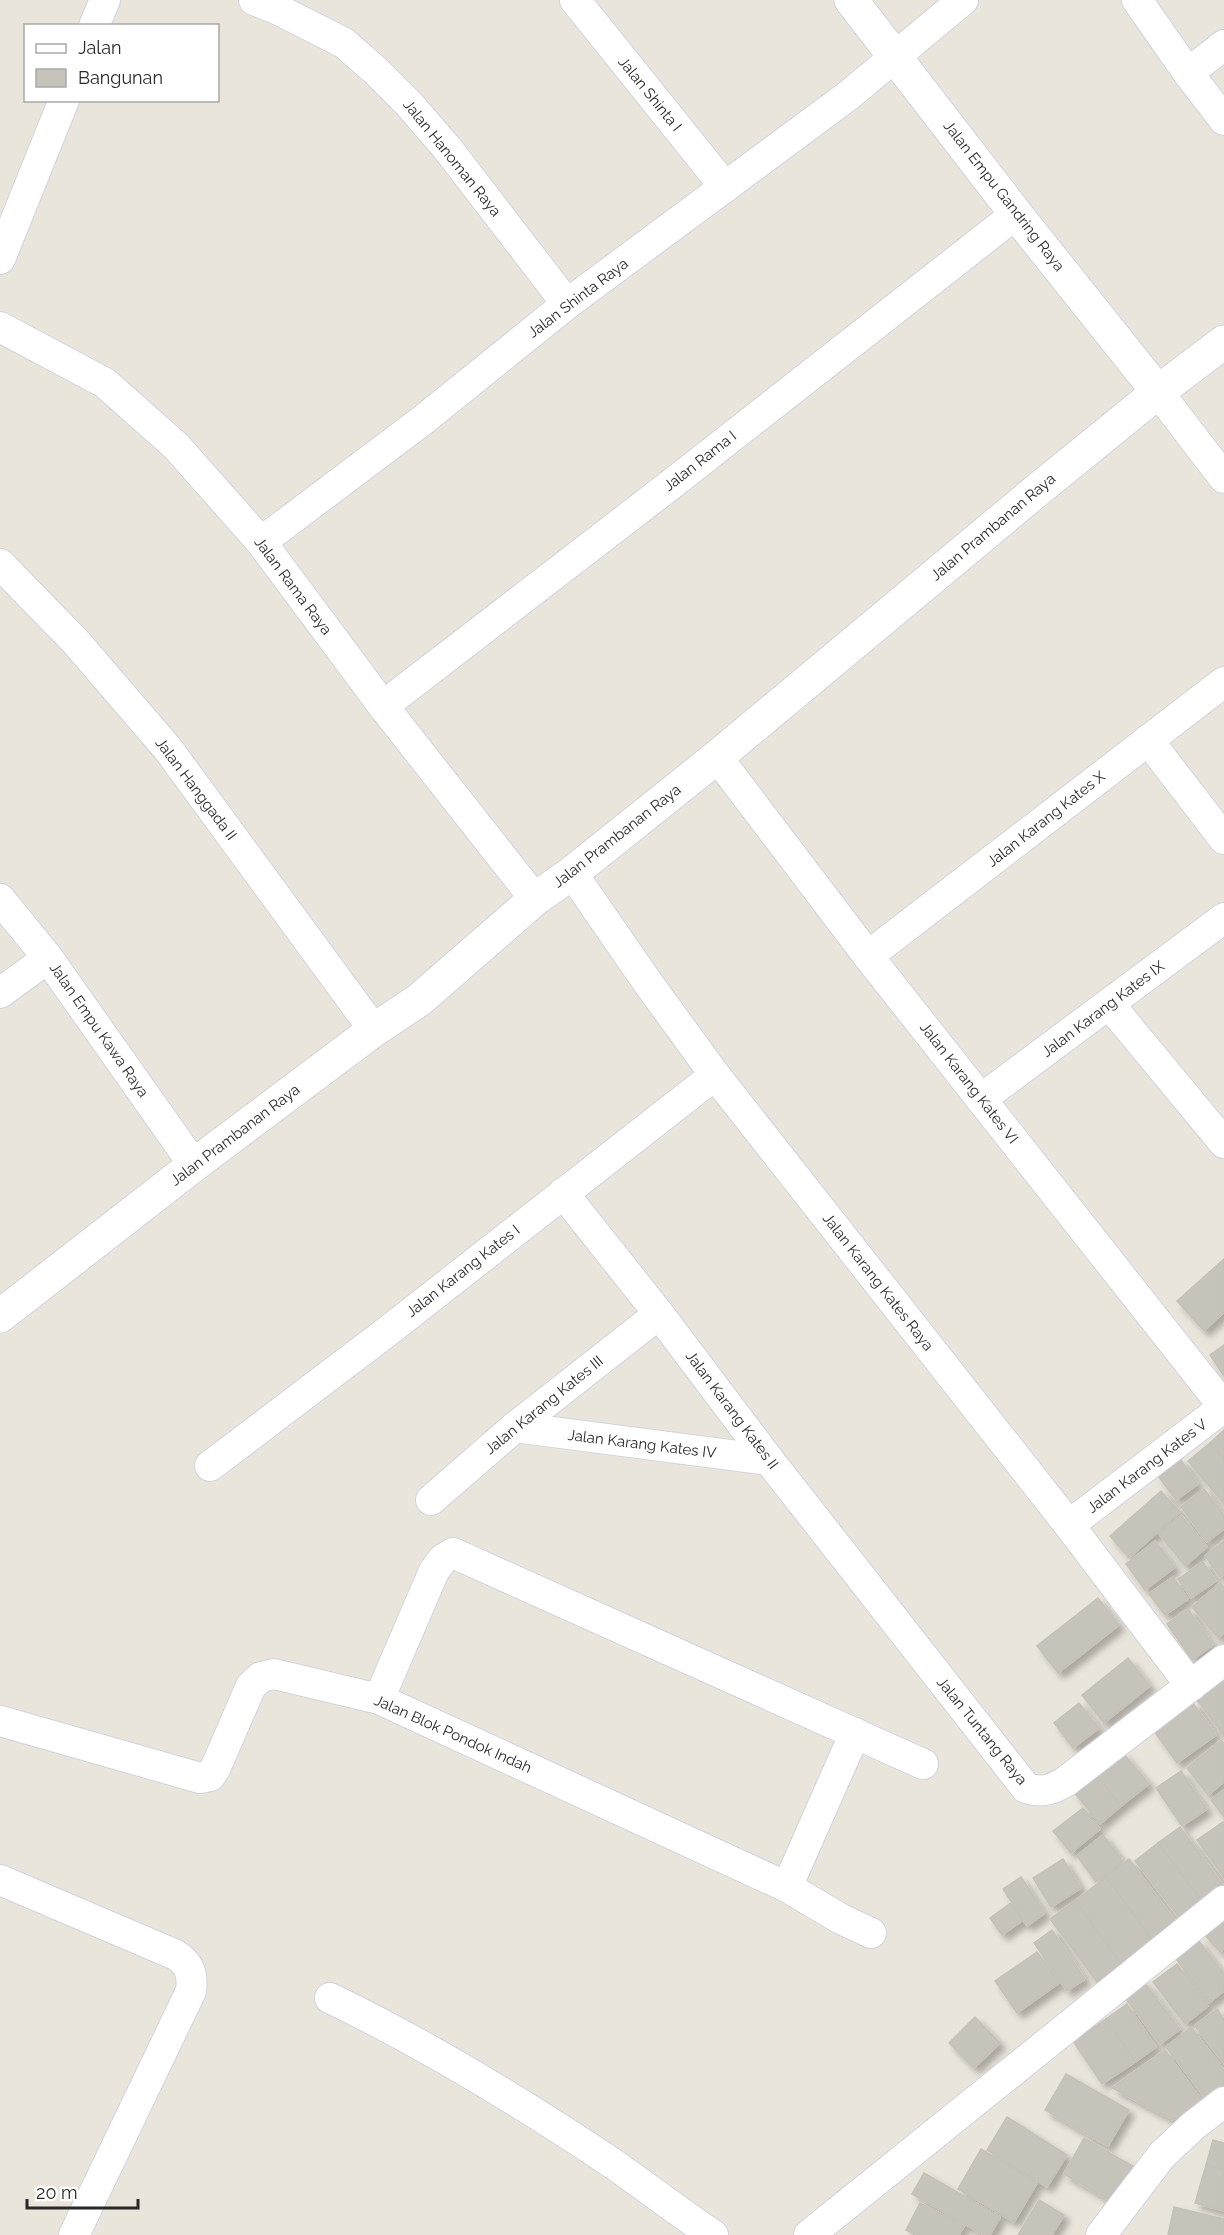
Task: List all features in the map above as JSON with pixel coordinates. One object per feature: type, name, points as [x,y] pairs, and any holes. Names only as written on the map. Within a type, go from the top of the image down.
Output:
[{"type":"street","points":[[95,24],[105,0]]},
{"type":"street","name":"Jalan Hanoman Raya","points":[[254,0],[344,43],[376,71],[409,104],[447,148],[567,304]]},
{"type":"street","name":"Jalan Shinta I","points":[[576,0],[725,187]]},
{"type":"street","name":"Jalan Empu Gandring Raya","points":[[851,0],[1016,214],[1158,392]]},
{"type":"street","name":"Jalan Shinta Raya","points":[[261,542],[423,420],[567,304],[849,95],[963,0]]},
{"type":"street","points":[[1137,0],[1224,120]]},
{"type":"street","points":[[1188,73],[1224,45]]},
{"type":"street","points":[[0,259],[63,102]]},
{"type":"street","name":"Jalan Rama I","points":[[383,706],[669,486],[1016,214]]},
{"type":"street","name":"Jalan Rama Raya","points":[[0,327],[105,383],[176,446],[261,542],[383,706],[535,899]]},
{"type":"street","name":"Jalan Prambanan Raya","points":[[0,1316],[374,1029],[419,1000],[535,899],[572,873],[717,757],[1158,392],[1224,342]]},
{"type":"street","points":[[1158,392],[1224,478]]},
{"type":"street","name":"Jalan Hanggada II","points":[[0,564],[76,642],[168,749],[374,1029]]},
{"type":"street","name":"Jalan Karang Kates X","points":[[868,956],[1224,682]]},
{"type":"street","points":[[1148,740],[1224,839]]},
{"type":"street","name":"Jalan Karang Kates VI","points":[[717,757],[868,956],[1224,1407]]},
{"type":"street","name":"Jalan Karang Kates Raya","points":[[572,873],[715,1075],[1069,1525],[1191,1686]]},
{"type":"street","name":"Jalan Empu Kawa Raya","points":[[0,899],[48,958],[194,1165]]},
{"type":"street","name":"Jalan Karang Kates IX","points":[[981,1099],[1224,918]]},
{"type":"street","points":[[0,993],[48,958]]},
{"type":"street","points":[[1109,1004],[1224,1143]]},
{"type":"street","name":"Jalan Karang Kates I","points":[[210,1466],[384,1334],[715,1075]]},
{"type":"street","name":"Jalan Karang Kates II","points":[[563,1193],[660,1314],[769,1460],[899,1627]]},
{"type":"street","name":"Jalan Karang Kates III","points":[[431,1500],[515,1427],[660,1314]]},
{"type":"street","name":"Jalan Karang Kates V","points":[[1069,1525],[1224,1407]]},
{"type":"street","name":"Jalan Karang Kates IV","points":[[515,1427],[769,1460]]},
{"type":"street","points":[[379,1699],[434,1571],[443,1559],[453,1553],[923,1764]]},
{"type":"street","name":"Jalan Tuntang Raya","points":[[899,1627],[1026,1788],[1042,1792],[1065,1782],[1224,1660]]},
{"type":"street","name":"Jalan Blok Pondok Indah","points":[[0,1721],[200,1778],[210,1776],[215,1769],[250,1686],[261,1677],[274,1674],[379,1699],[787,1887],[840,1919],[871,1933]]},
{"type":"street","points":[[787,1887],[855,1733]]},
{"type":"street","points":[[0,1880],[176,1955],[186,1962],[192,1978],[191,1991],[74,2235]]},
{"type":"street","points":[[808,2235],[1224,1901]]},
{"type":"street","points":[[330,1998],[389,2026],[487,2082],[611,2162],[713,2235]]},
{"type":"street","points":[[1101,2235],[1162,2154],[1224,2102]]},
{"type":"building","points":[[1224,1259],[1224,1312],[1204,1331],[1177,1301]]},
{"type":"building","points":[[1224,1345],[1224,1376],[1210,1355]]},
{"type":"building","points":[[1224,1430],[1224,1459],[1210,1443]]},
{"type":"building","points":[[1210,1443],[1224,1459],[1224,1504],[1188,1461]]},
{"type":"building","points":[[1180,1459],[1198,1484],[1176,1500],[1158,1476]]},
{"type":"building","points":[[1204,1489],[1224,1515],[1224,1529],[1207,1542],[1181,1507]]},
{"type":"building","points":[[1161,1491],[1180,1512],[1129,1558],[1110,1536]]},
{"type":"building","points":[[1181,1515],[1207,1547],[1185,1566],[1159,1534]]},
{"type":"building","points":[[1155,1541],[1175,1567],[1145,1590],[1126,1564]]},
{"type":"building","points":[[1224,1541],[1224,1574],[1220,1577],[1205,1556]]},
{"type":"building","points":[[1203,1562],[1216,1581],[1191,1598],[1178,1579]]},
{"type":"building","points":[[1173,1577],[1188,1599],[1165,1615],[1149,1594]]},
{"type":"building","points":[[1220,1583],[1224,1588],[1224,1633],[1218,1638],[1192,1607]]},
{"type":"building","points":[[1098,1598],[1119,1625],[1058,1673],[1037,1646]]},
{"type":"building","points":[[1188,1609],[1213,1645],[1192,1660],[1167,1624]]},
{"type":"building","points":[[1128,1658],[1150,1686],[1104,1723],[1082,1695]]},
{"type":"building","points":[[1224,1678],[1224,1736],[1196,1699]]},
{"type":"building","points":[[1079,1703],[1099,1728],[1073,1748],[1054,1723]]},
{"type":"building","points":[[1193,1703],[1216,1735],[1177,1763],[1154,1731]]},
{"type":"building","points":[[1221,1740],[1224,1744],[1224,1782],[1208,1795],[1187,1768]]},
{"type":"building","points":[[1123,1753],[1149,1784],[1121,1806],[1096,1774]]},
{"type":"building","points":[[1181,1771],[1207,1809],[1182,1826],[1156,1788]]},
{"type":"building","points":[[1096,1774],[1121,1806],[1100,1824],[1074,1792]]},
{"type":"building","points":[[1224,1790],[1224,1817],[1211,1800]]},
{"type":"building","points":[[1083,1808],[1100,1829],[1071,1853],[1053,1831]]},
{"type":"building","points":[[1224,1822],[1224,1878],[1197,1840]]},
{"type":"building","points":[[1180,1827],[1224,1886],[1203,1903],[1158,1843]]},
{"type":"building","points":[[1103,1835],[1123,1861],[1096,1882],[1077,1856]]},
{"type":"building","points":[[1158,1843],[1203,1903],[1181,1920],[1135,1861]]},
{"type":"building","points":[[1063,1859],[1081,1888],[1051,1907],[1033,1878]]},
{"type":"building","points":[[1129,1859],[1176,1922],[1152,1940],[1106,1877]]},
{"type":"building","points":[[1021,1877],[1045,1913],[1027,1926],[1003,1889]]},
{"type":"building","points":[[1106,1877],[1152,1940],[1121,1964],[1075,1901]]},
{"type":"building","points":[[1075,1901],[1121,1964],[1097,1982],[1050,1919]]},
{"type":"building","points":[[1011,1903],[1023,1920],[1002,1935],[990,1918]]},
{"type":"building","points":[[1224,1918],[1224,1948],[1220,1952],[1204,1934]]},
{"type":"building","points":[[1052,1930],[1085,1979],[1067,1991],[1034,1943]]},
{"type":"building","points":[[1199,1941],[1224,1974],[1224,1991],[1209,2003],[1176,1959]]},
{"type":"building","points":[[1037,1952],[1059,1983],[1017,2013],[995,1981]]},
{"type":"building","points":[[1177,1964],[1208,2006],[1185,2024],[1153,1982]]},
{"type":"building","points":[[1142,1980],[1180,2029],[1160,2044],[1123,1995]]},
{"type":"building","points":[[1127,2004],[1156,2047],[1135,2062],[1106,2019]]},
{"type":"building","points":[[1217,2009],[1224,2019],[1224,2063],[1195,2026]]},
{"type":"building","points":[[975,2017],[1000,2043],[974,2068],[949,2043]]},
{"type":"building","points":[[1106,2019],[1135,2062],[1102,2084],[1073,2041]]},
{"type":"building","points":[[1191,2027],[1224,2070],[1224,2090],[1209,2102],[1166,2047]]},
{"type":"building","points":[[1165,2050],[1202,2101],[1173,2120],[1112,2088]]},
{"type":"building","points":[[1066,2074],[1129,2110],[1108,2146],[1045,2110]]},
{"type":"building","points":[[1007,2117],[1067,2155],[1047,2187],[987,2150]]},
{"type":"building","points":[[1084,2138],[1134,2167],[1114,2203],[1064,2174]]},
{"type":"building","points":[[1213,2140],[1224,2143],[1224,2170],[1206,2165]]},
{"type":"building","points":[[981,2149],[1037,2183],[1014,2222],[958,2189]]},
{"type":"building","points":[[1206,2165],[1224,2170],[1224,2211],[1195,2203]]},
{"type":"building","points":[[924,2173],[1000,2217],[990,2235],[984,2235],[912,2194]]},
{"type":"building","points":[[1039,2200],[1064,2215],[1052,2235],[1018,2235]]},
{"type":"building","points":[[920,2203],[964,2226],[959,2235],[915,2235],[906,2230]]},
{"type":"building","points":[[1174,2207],[1224,2219],[1224,2235],[1168,2235]]}]
